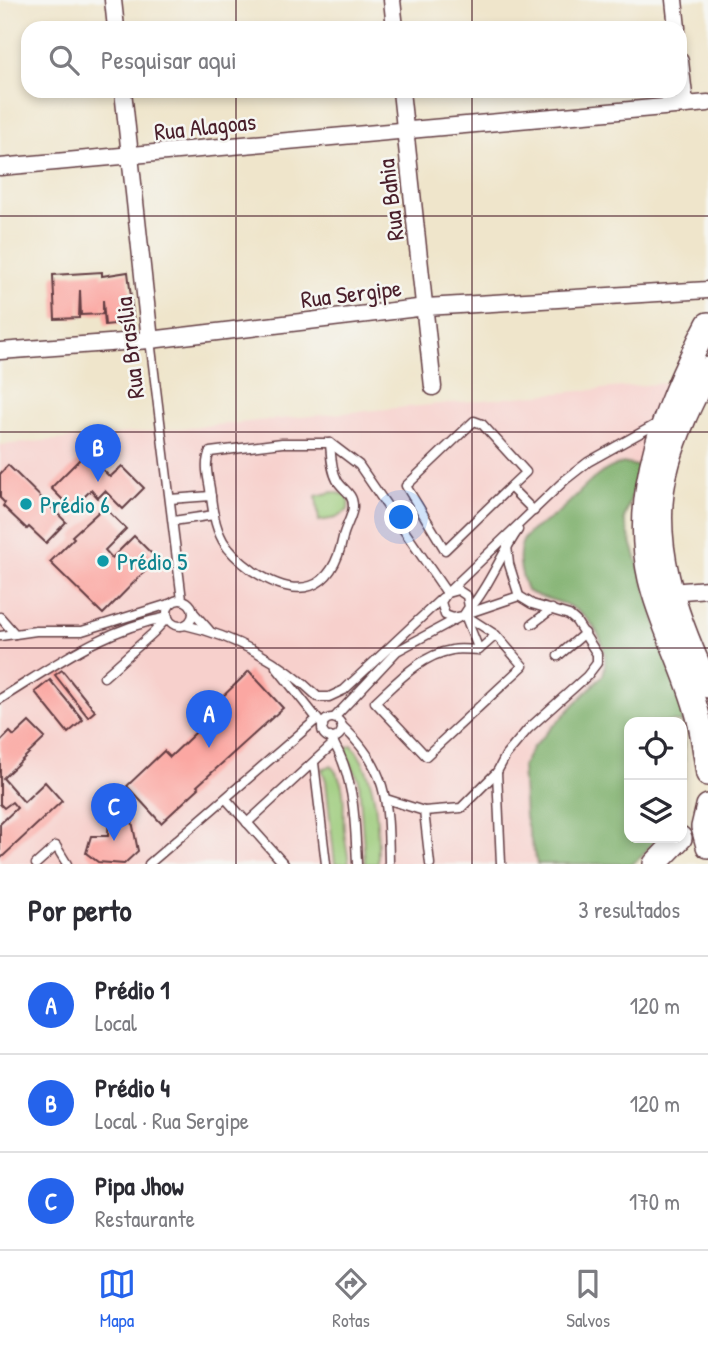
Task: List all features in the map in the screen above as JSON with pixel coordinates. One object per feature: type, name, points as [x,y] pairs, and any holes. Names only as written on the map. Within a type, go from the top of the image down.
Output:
[{"type":"main road","points":[[708,324],[690,359],[651,464],[644,502],[643,533],[650,579],[698,716],[708,774]]},
{"type":"main road","points":[[708,369],[701,396],[675,441],[662,489],[660,527],[670,592],[690,649],[708,686]]},
{"type":"main road","points":[[687,831],[707,809]]},
{"type":"main road","points":[[707,809],[703,827],[708,846]]},
{"type":"main road","points":[[655,864],[675,843]]},
{"type":"street","points":[[113,0],[115,21]]},
{"type":"street","points":[[392,0],[394,21]]},
{"type":"street","points":[[674,0],[676,21]]},
{"type":"street","name":"Rua Brasília","points":[[123,98],[150,340]]},
{"type":"street","name":"Rua Bahia","points":[[402,98],[433,387]]},
{"type":"street","points":[[684,98],[685,104]]},
{"type":"street","name":"Rua Alagoas","points":[[0,167],[708,103]]},
{"type":"street","name":"Rua Sergipe","points":[[0,351],[150,340],[425,307],[708,290]]},
{"type":"street","points":[[670,592],[708,589]]},
{"type":"lane","name":"Rua Brasília","points":[[150,340],[183,600]]},
{"type":"lane","points":[[172,603],[167,610],[168,617],[176,625],[209,630],[269,660],[299,678],[318,697],[337,694],[565,480],[588,462],[666,418]]},
{"type":"lane","points":[[474,421],[482,424],[526,472],[510,486],[444,550],[406,486],[474,421]]},
{"type":"lane","points":[[330,443],[335,476],[348,492],[353,508],[345,526],[337,561],[324,579],[299,589],[288,588],[265,579],[230,551],[222,541],[214,515],[207,462],[208,454],[212,450],[282,443],[330,443],[359,466],[445,595]]},
{"type":"lane","points":[[510,486],[534,511]]},
{"type":"lane","points":[[170,499],[211,496]]},
{"type":"lane","points":[[173,521],[214,515]]},
{"type":"lane","points":[[463,615],[482,592],[507,546],[526,519]]},
{"type":"lane","points":[[386,799],[425,811],[461,807],[497,772],[506,755],[528,729],[587,676],[597,663],[597,654],[586,633],[569,615],[532,604],[519,596],[509,564],[507,546]]},
{"type":"lane","points":[[479,650],[463,615],[469,601],[463,592],[452,590],[445,595],[441,608],[445,615],[463,615],[496,635],[523,666],[426,756],[375,702],[415,666],[438,653],[453,649],[479,650],[496,635]]},
{"type":"lane","points":[[149,864],[320,723],[338,721],[397,651],[463,615],[519,596]]},
{"type":"lane","points":[[0,636],[36,631],[82,631],[183,600],[190,604],[193,612],[209,630]]},
{"type":"lane","points":[[532,624],[552,609]]},
{"type":"lane","points":[[185,625],[191,620],[193,612]]},
{"type":"lane","points":[[0,617],[15,634]]},
{"type":"lane","points":[[104,677],[168,617]]},
{"type":"lane","points":[[0,699],[102,637],[139,623],[168,617]]},
{"type":"lane","points":[[558,656],[586,633]]},
{"type":"lane","points":[[269,660],[332,740],[350,788],[357,864]]},
{"type":"lane","points":[[247,823],[314,763],[340,734],[338,721]]},
{"type":"lane","points":[[338,721],[362,746],[382,785],[388,809],[388,864]]},
{"type":"lane","points":[[314,763],[326,864]]},
{"type":"lane","points":[[497,772],[501,864]]},
{"type":"lane","points":[[226,799],[284,864]]},
{"type":"lane","points":[[425,811],[430,864]]},
{"type":"lane","points":[[36,864],[56,846],[67,864]]},
{"type":"shaded area","points":[[666,383],[641,467],[624,463],[609,467],[591,479],[551,518],[536,527],[541,599],[567,604],[586,615],[604,646],[606,663],[603,675],[580,700],[525,817],[536,864],[0,864],[0,445]]},
{"type":"green space","points":[[624,463],[641,467],[624,519],[682,705],[683,717],[624,717],[624,843],[652,843],[642,856],[632,864],[537,864],[525,817],[522,767],[533,747],[603,675],[605,654],[593,626],[578,611],[527,591],[520,567],[520,549],[531,531],[560,511],[593,479]]},
{"type":"green space","points":[[333,492],[346,495],[349,499],[348,510],[336,518],[319,521],[316,496]]},
{"type":"green space","points":[[352,745],[361,758],[372,787],[377,817],[378,864],[365,864],[359,780],[346,753],[347,747]]},
{"type":"green space","points":[[331,766],[337,773],[344,796],[344,830],[349,864],[335,864],[326,781],[322,769]]},
{"type":"building","points":[[102,272],[102,276],[128,272],[134,322],[105,325],[103,300],[103,314],[81,315],[80,290],[79,318],[55,319],[53,275]]},
{"type":"building","points":[[86,453],[110,477],[122,466],[144,488],[123,509],[105,491],[98,498],[91,490],[72,509],[51,488]]},
{"type":"building","name":"Prédio 6","points":[[8,465],[66,522],[46,543],[3,506],[5,503],[0,498],[0,474]]},
{"type":"building","name":"Prédio 5","points":[[104,507],[126,529],[105,550],[112,558],[134,536],[157,559],[103,614],[50,562],[74,538],[72,536]]},
{"type":"building","points":[[62,670],[95,711],[88,717],[55,675]]},
{"type":"building","points":[[249,671],[283,708],[197,786],[199,788],[161,823],[127,786],[164,751],[170,757],[216,713],[211,708]]},
{"type":"building","points":[[50,680],[83,720],[68,733],[35,692]]},
{"type":"building","points":[[29,722],[45,738],[3,778],[24,802],[45,782],[62,801],[0,859],[0,824],[17,808],[12,802],[4,808],[0,804],[0,742],[10,732],[14,736]]},
{"type":"building","points":[[123,809],[124,817],[132,821],[138,851],[124,864],[98,862],[86,853],[91,836],[108,836],[109,811]]},
{"type":"place","name":"Prédio 4","points":[[98,482]]},
{"type":"place","name":"Prédio 6","points":[[26,504]]},
{"type":"place","name":"Prédio 5","points":[[103,561]]},
{"type":"place","name":"Prédio 1","points":[[209,748]]},
{"type":"place","name":"Pipa Jhow","points":[[114,841]]}]
